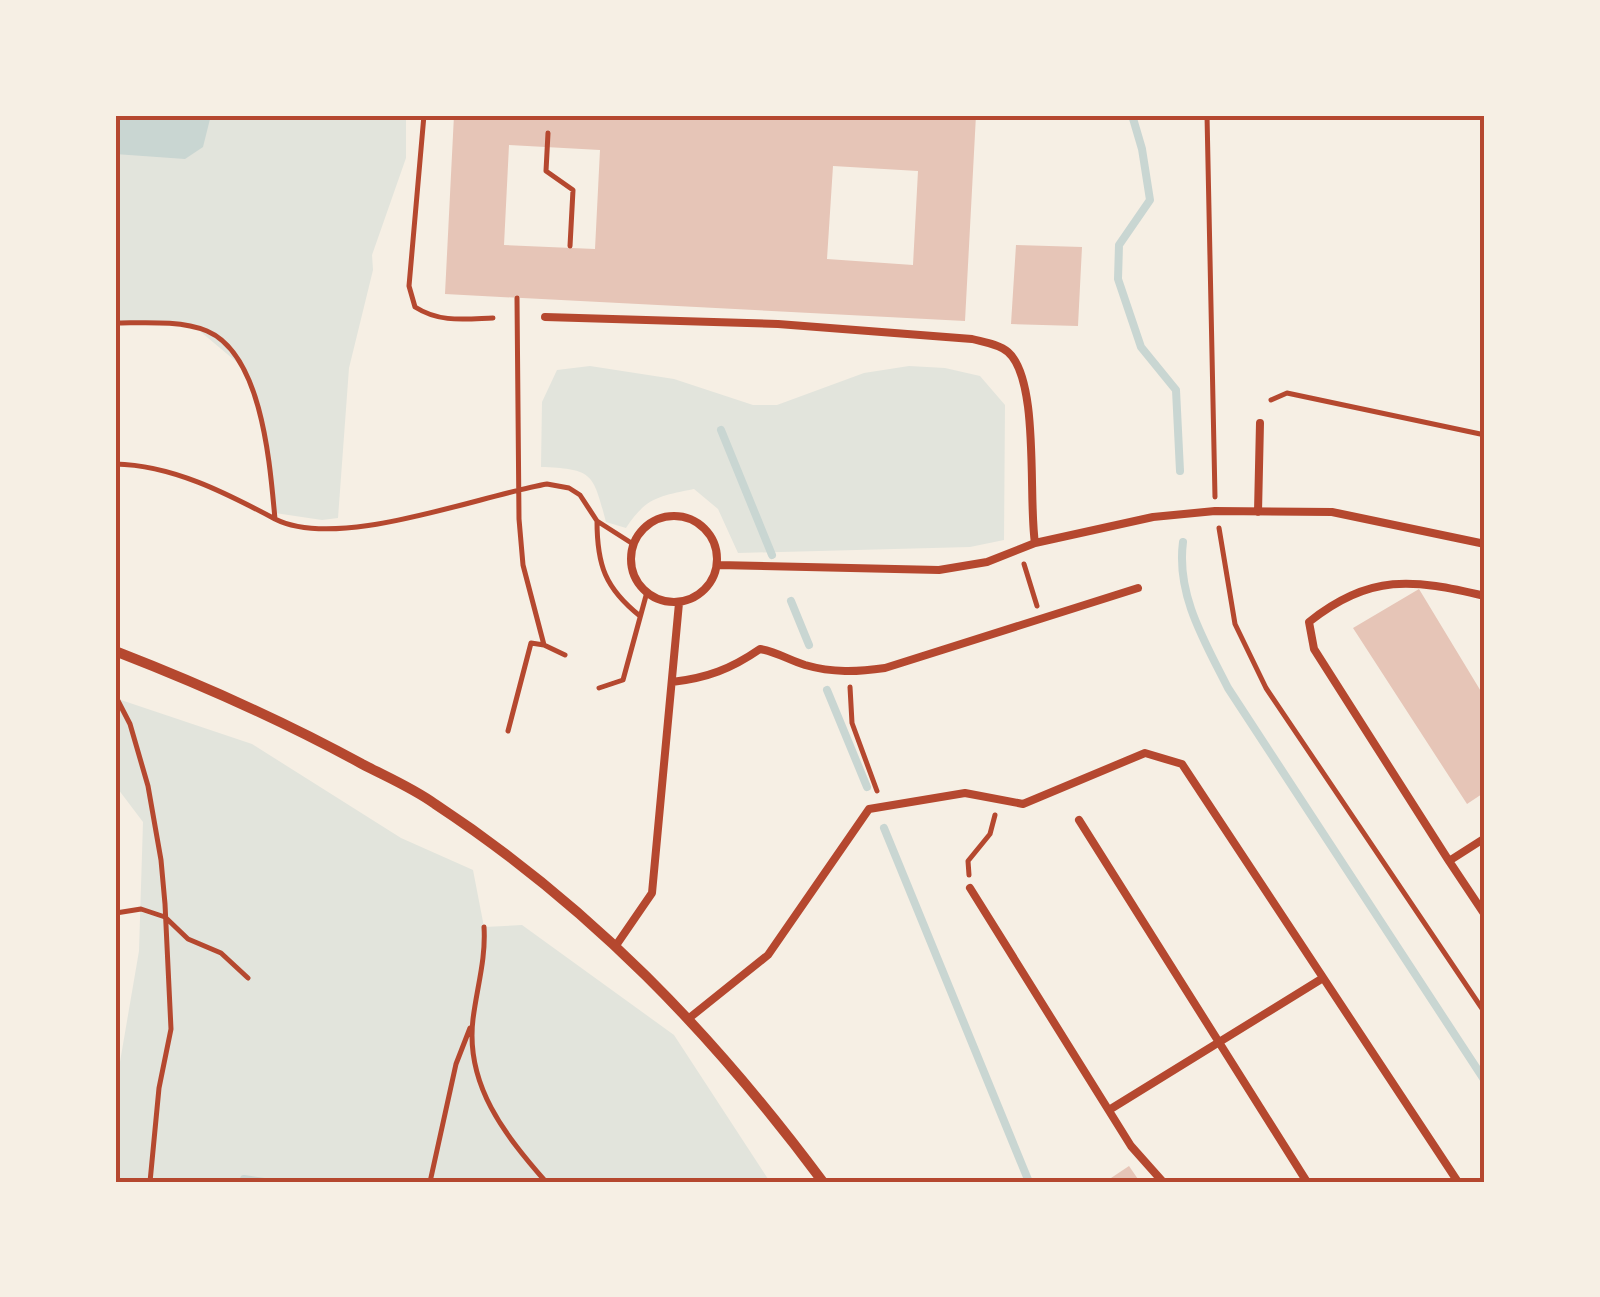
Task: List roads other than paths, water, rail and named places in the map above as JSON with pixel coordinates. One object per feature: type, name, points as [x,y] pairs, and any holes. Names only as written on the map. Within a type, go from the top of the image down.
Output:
[{"type":"street","points":[[115,650],[280,719],[434,802],[554,890],[616,944],[688,1019],[780,1124],[823,1182]]},
{"type":"lane","points":[[544,316],[778,324],[990,343],[1008,352],[1023,373],[1029,404],[1030,516],[1035,543]]},
{"type":"lane","points":[[1258,512],[1260,423]]},
{"type":"lane","points":[[718,565],[939,570],[987,562],[1035,543],[1153,517],[1215,511],[1332,512],[1485,544]]},
{"type":"lane","points":[[678,516],[704,527],[713,538],[718,565],[706,590],[679,602],[664,602],[647,592],[633,573],[630,558],[633,544],[652,522],[678,516]]},
{"type":"lane","points":[[1485,596],[1442,586],[1387,582],[1333,603],[1310,622],[1314,648],[1485,915]]},
{"type":"lane","points":[[672,682],[705,678],[733,668],[760,649],[778,652],[802,664],[850,674],[885,668],[1138,588]]},
{"type":"lane","points":[[616,944],[652,893],[679,602]]},
{"type":"lane","points":[[688,1019],[768,955],[869,809],[964,793],[1024,804],[1145,753],[1182,764],[1456,1181]]},
{"type":"lane","points":[[1080,820],[1307,1182]]},
{"type":"lane","points":[[1449,860],[1485,838]]},
{"type":"lane","points":[[970,888],[1131,1146],[1162,1182]]},
{"type":"lane","points":[[1109,1110],[1323,978]]},
{"type":"waterway","points":[[1132,115],[1150,200],[1119,245],[1118,279],[1141,347],[1176,390],[1180,471]]},
{"type":"waterway","points":[[721,430],[772,555]]},
{"type":"waterway","points":[[1183,542],[1188,599],[1228,688],[1485,1081]]},
{"type":"waterway","points":[[791,601],[809,645]]},
{"type":"waterway","points":[[827,690],[867,787]]},
{"type":"waterway","points":[[884,828],[1029,1182]]},
{"type":"waterway","points":[[244,1179],[264,1182]]}]
